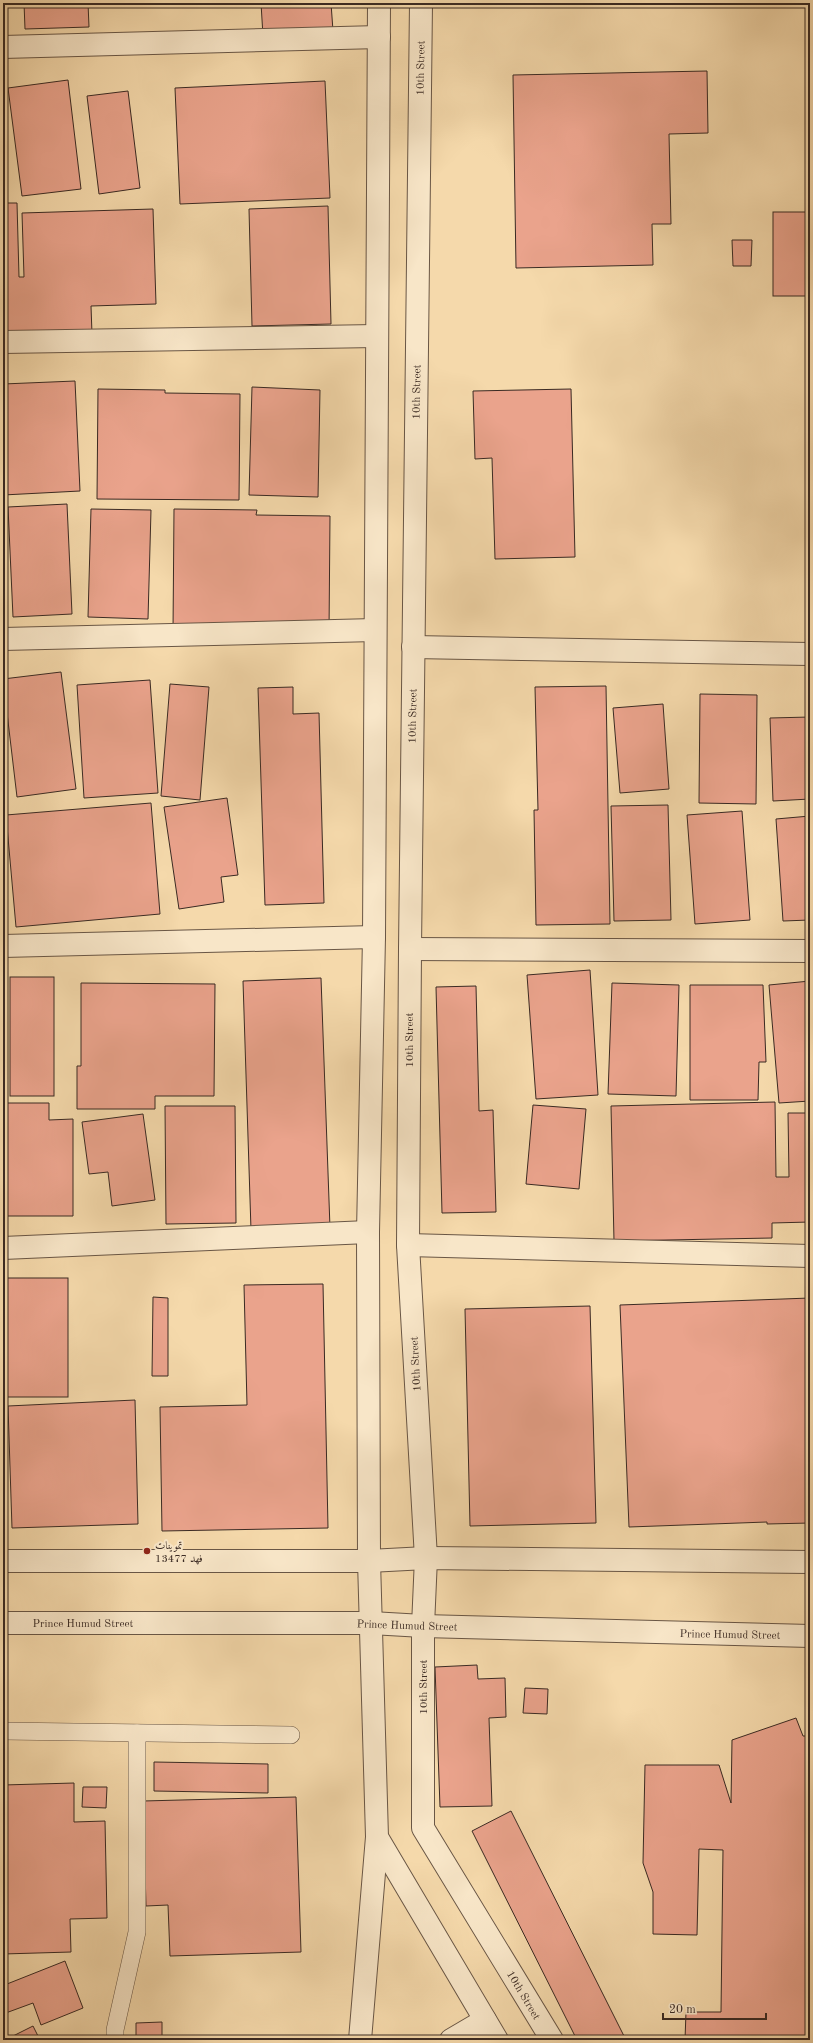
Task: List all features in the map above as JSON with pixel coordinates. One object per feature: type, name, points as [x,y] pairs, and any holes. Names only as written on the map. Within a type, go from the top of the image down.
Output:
[{"type":"street","points":[[360,2040],[377,1837],[369,1561],[368,1232],[374,937],[376,336],[379,3]]},
{"type":"street","name":"10th Street","points":[[421,3],[413,647],[408,1245],[426,1558],[423,1626],[423,1828],[552,2040]]},
{"type":"street","points":[[3,47],[379,37]]},
{"type":"street","points":[[3,342],[376,336]]},
{"type":"street","points":[[3,639],[375,630]]},
{"type":"street","points":[[413,647],[810,654]]},
{"type":"street","points":[[3,946],[374,937]]},
{"type":"street","points":[[410,949],[810,951]]},
{"type":"street","points":[[3,1248],[368,1232]]},
{"type":"street","points":[[408,1245],[810,1256]]},
{"type":"street","points":[[3,1561],[369,1561],[426,1558],[810,1562]]},
{"type":"street","name":"Prince Humud Street","points":[[3,1622],[371,1623],[423,1626],[810,1636]]},
{"type":"street","points":[[377,1837],[497,2040]]},
{"type":"street","points":[[451,2040],[485,2020]]},
{"type":"lane","points":[[3,1731],[291,1735]]},
{"type":"lane","points":[[115,2040],[115,2030],[136,1932],[137,1733]]},
{"type":"building","points":[[24,3],[88,3],[89,27],[25,29]]},
{"type":"building","points":[[261,3],[331,3],[333,31],[263,36]]},
{"type":"building","points":[[707,71],[708,133],[669,134],[671,224],[652,224],[653,265],[516,268],[513,75]]},
{"type":"building","points":[[68,80],[81,189],[22,196],[8,88]]},
{"type":"building","points":[[325,81],[330,198],[180,204],[175,88]]},
{"type":"building","points":[[128,91],[140,188],[99,194],[87,96]]},
{"type":"building","points":[[3,174],[7,174],[7,195],[3,195]]},
{"type":"building","points":[[3,203],[17,203],[19,277],[24,277],[22,213],[153,209],[156,304],[91,306],[92,334],[3,333]]},
{"type":"building","points":[[328,206],[331,324],[252,326],[249,209]]},
{"type":"building","points":[[773,212],[810,212],[810,296],[773,296]]},
{"type":"building","points":[[732,240],[752,240],[751,266],[733,266]]},
{"type":"building","points":[[75,381],[80,491],[3,495],[3,384]]},
{"type":"building","points":[[252,387],[320,390],[318,497],[249,495]]},
{"type":"building","points":[[98,389],[165,390],[165,393],[240,394],[239,500],[97,499]]},
{"type":"building","points":[[571,389],[575,557],[495,559],[492,458],[475,459],[473,391]]},
{"type":"building","points":[[67,504],[72,614],[13,617],[8,507]]},
{"type":"building","points":[[91,509],[151,510],[148,619],[88,617]]},
{"type":"building","points":[[174,509],[257,510],[256,515],[330,516],[329,632],[173,631]]},
{"type":"building","points":[[61,672],[76,789],[17,797],[3,679]]},
{"type":"building","points":[[150,680],[158,793],[84,798],[77,685]]},
{"type":"building","points":[[170,684],[209,687],[200,800],[161,796]]},
{"type":"building","points":[[606,686],[610,924],[536,925],[534,810],[538,810],[535,687]]},
{"type":"building","points":[[293,687],[293,714],[319,713],[324,903],[265,905],[258,688]]},
{"type":"building","points":[[700,694],[757,695],[756,804],[699,803]]},
{"type":"building","points":[[663,704],[669,789],[620,793],[613,708]]},
{"type":"building","points":[[810,717],[810,799],[773,801],[770,718]]},
{"type":"building","points":[[227,798],[238,875],[221,877],[224,902],[179,909],[164,807]]},
{"type":"building","points":[[151,803],[160,914],[16,927],[6,815]]},
{"type":"building","points":[[668,805],[671,920],[614,921],[611,806]]},
{"type":"building","points":[[742,811],[750,920],[695,924],[687,815]]},
{"type":"building","points":[[810,816],[810,920],[783,921],[776,819]]},
{"type":"building","points":[[590,970],[598,1095],[536,1099],[527,975]]},
{"type":"building","points":[[10,977],[54,977],[54,1096],[10,1096]]},
{"type":"building","points":[[321,978],[330,1228],[251,1230],[243,981]]},
{"type":"building","points":[[810,981],[810,1101],[779,1103],[769,985]]},
{"type":"building","points":[[81,983],[215,984],[214,1096],[155,1096],[155,1109],[77,1109],[77,1066],[81,1066]]},
{"type":"building","points":[[612,983],[679,985],[676,1096],[608,1094]]},
{"type":"building","points":[[690,985],[763,985],[766,1062],[759,1062],[758,1100],[690,1100]]},
{"type":"building","points":[[476,986],[479,1111],[493,1110],[496,1212],[442,1213],[436,987]]},
{"type":"building","points":[[775,1102],[776,1177],[789,1177],[788,1113],[810,1113],[810,1222],[772,1223],[772,1238],[614,1241],[611,1106]]},
{"type":"building","points":[[4,1103],[49,1103],[49,1120],[73,1119],[73,1216],[3,1216]]},
{"type":"building","points":[[533,1105],[586,1109],[579,1189],[526,1184]]},
{"type":"building","points":[[165,1106],[235,1106],[236,1223],[166,1224]]},
{"type":"building","points":[[143,1114],[155,1200],[112,1206],[108,1172],[89,1174],[82,1122]]},
{"type":"building","points":[[5,1278],[68,1278],[68,1397],[5,1397]]},
{"type":"building","points":[[323,1284],[328,1528],[162,1531],[160,1407],[247,1405],[244,1285]]},
{"type":"building","points":[[153,1297],[168,1298],[168,1376],[152,1376]]},
{"type":"building","points":[[810,1298],[810,1364],[808,1364],[810,1523],[767,1524],[767,1522],[629,1527],[620,1305]]},
{"type":"building","points":[[590,1306],[596,1523],[470,1526],[465,1309]]},
{"type":"building","points":[[135,1400],[138,1524],[12,1528],[8,1406]]},
{"type":"building","points":[[477,1665],[478,1679],[505,1678],[506,1717],[489,1718],[492,1806],[440,1807],[435,1667]]},
{"type":"building","points":[[525,1688],[548,1689],[547,1714],[523,1713]]},
{"type":"building","points":[[796,1718],[803,1736],[810,1736],[810,2040],[685,2040],[686,2012],[721,2012],[723,1850],[699,1849],[697,1935],[653,1934],[653,1892],[643,1863],[645,1765],[719,1765],[731,1803],[732,1740]]},
{"type":"building","points":[[154,1762],[268,1764],[268,1793],[154,1791]]},
{"type":"building","points":[[74,1783],[74,1822],[105,1821],[107,1918],[70,1919],[71,1952],[3,1954],[3,1785]]},
{"type":"building","points":[[83,1787],[107,1787],[106,1808],[82,1807]]},
{"type":"building","points":[[296,1797],[301,1952],[170,1956],[168,1905],[146,1906],[143,1801]]},
{"type":"building","points":[[511,1811],[626,2040],[577,2040],[472,1831]]},
{"type":"building","points":[[65,1961],[83,2008],[41,2025],[33,2003],[3,2014],[3,1974],[7,1984]]},
{"type":"building","points":[[162,2022],[162,2040],[136,2040],[136,2023]]},
{"type":"building","points":[[33,2026],[40,2040],[5,2040]]},
{"type":"place","name":"تموينات فهد 13477","points":[[147,1551]]}]
